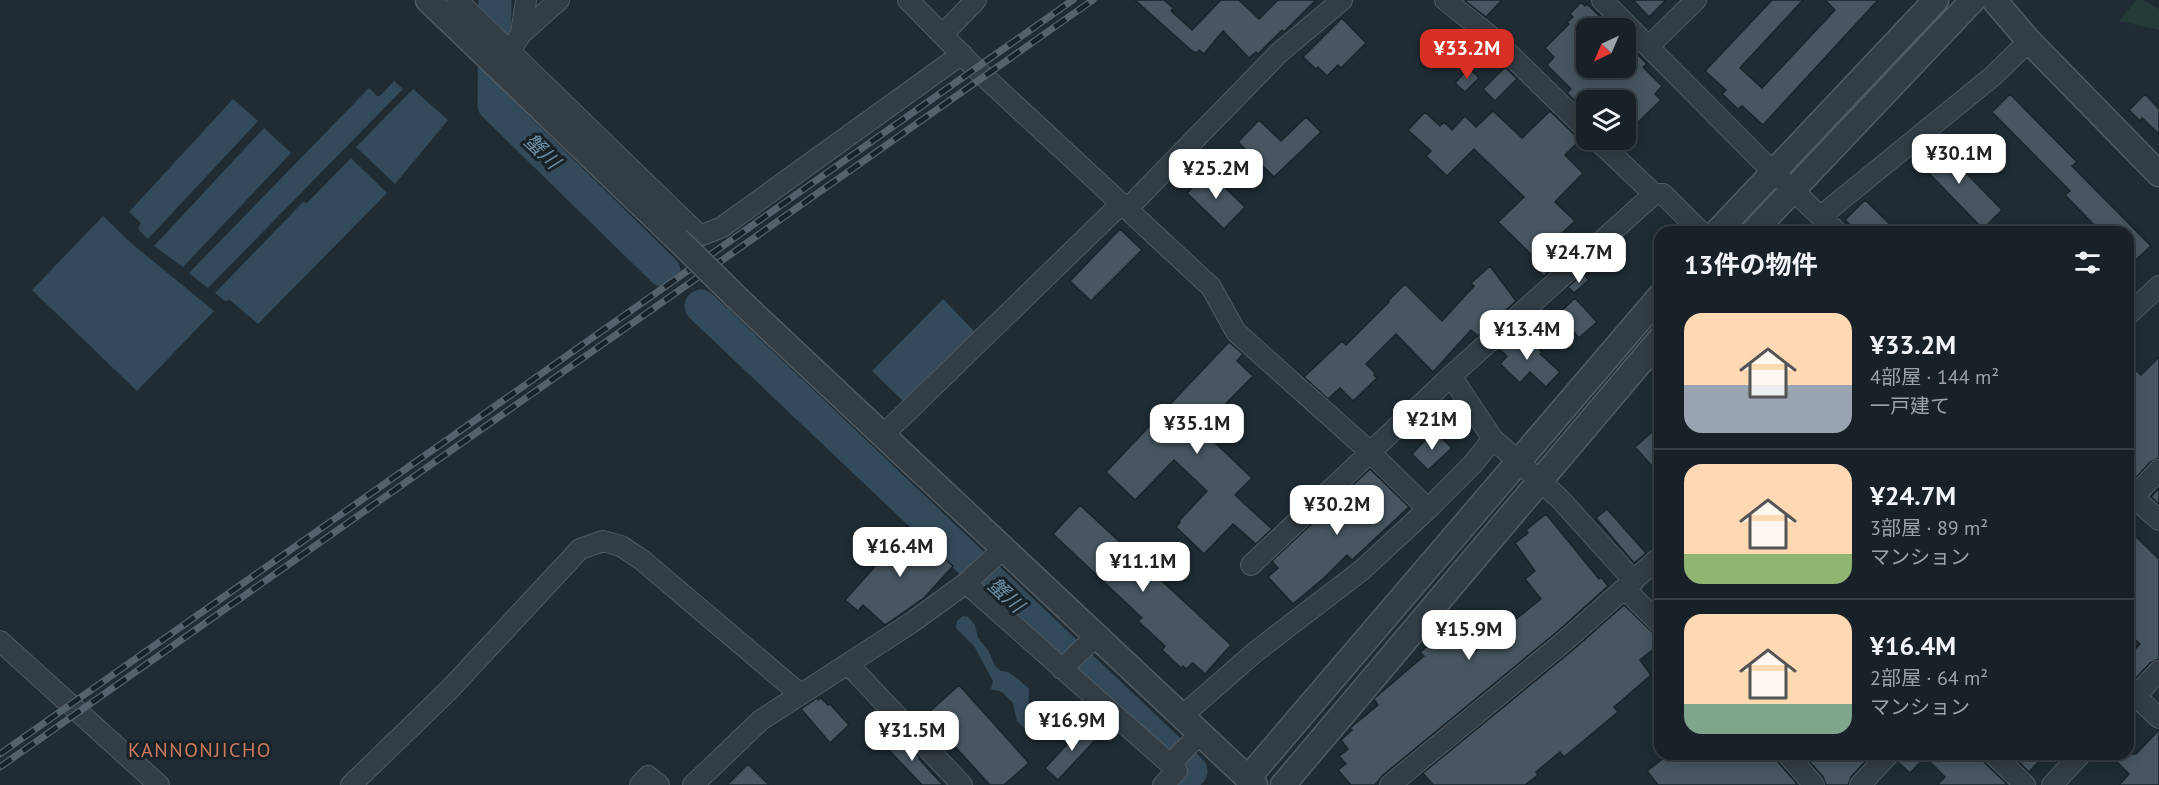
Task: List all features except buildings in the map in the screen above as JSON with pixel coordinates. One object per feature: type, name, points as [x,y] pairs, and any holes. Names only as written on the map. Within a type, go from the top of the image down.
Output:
[{"type":"street","points":[[428,0],[740,301],[1252,782],[1654,303]]},
{"type":"street","points":[[457,0],[699,236],[722,227],[962,54]]},
{"type":"street","points":[[521,34],[526,0]]},
{"type":"street","points":[[510,51],[521,34],[559,0]]},
{"type":"street","points":[[908,0],[962,54],[1211,287],[1236,332],[1369,452],[1428,509]]},
{"type":"street","points":[[943,34],[976,0]]},
{"type":"street","points":[[883,435],[1124,207],[1279,53],[1342,0]]},
{"type":"street","points":[[1445,0],[1494,39],[1576,119]]},
{"type":"street","points":[[1602,0],[1831,226]]},
{"type":"street","points":[[1649,46],[1696,0]]},
{"type":"street","points":[[1723,226],[1936,0]]},
{"type":"street","points":[[1758,226],[1973,0]]},
{"type":"street","points":[[1994,0],[2030,41],[2159,174]]},
{"type":"street","points":[[1821,216],[1993,76],[2030,41]]},
{"type":"street","points":[[1608,150],[1654,194]]},
{"type":"street","points":[[1251,565],[1451,376],[1654,194],[1663,194],[1695,226]]},
{"type":"street","points":[[2134,309],[2159,286]]},
{"type":"street","points":[[1283,785],[1654,346]]},
{"type":"street","points":[[1451,376],[1493,439],[1560,499],[1654,616]]},
{"type":"street","points":[[1181,717],[1254,653],[1362,570],[1472,465],[1493,439]]},
{"type":"street","points":[[2134,497],[2159,470]]},
{"type":"street","points":[[2134,502],[2159,520]]},
{"type":"street","points":[[351,785],[450,689],[580,549],[603,541],[621,546],[642,560],[800,694]]},
{"type":"street","points":[[693,785],[761,720],[911,623],[966,583],[1003,549]]},
{"type":"street","points":[[1390,785],[1654,562]]},
{"type":"street","points":[[966,583],[1177,771],[1163,785]]},
{"type":"street","points":[[1062,669],[1096,636]]},
{"type":"street","points":[[0,641],[159,785]]},
{"type":"street","points":[[849,664],[962,785]]},
{"type":"street","points":[[2134,693],[2159,671]]},
{"type":"street","points":[[2134,698],[2159,718]]},
{"type":"street","points":[[1170,765],[1200,734]]},
{"type":"street","points":[[1791,760],[1814,785]]},
{"type":"street","points":[[1860,785],[1883,760]]},
{"type":"street","points":[[1999,760],[2025,785]]},
{"type":"street","points":[[2052,785],[2075,760]]},
{"type":"street","points":[[640,785],[648,776],[659,785]]},
{"type":"green space","points":[[2137,0],[2143,0],[2159,9],[2159,30],[2119,21]]},
{"type":"water","points":[[394,81],[403,89],[208,288],[189,273],[369,88],[380,96]]},
{"type":"water","points":[[413,89],[448,120],[395,184],[356,147]]},
{"type":"water","points":[[233,99],[258,121],[148,239],[138,229],[141,223],[129,212]]},
{"type":"water","points":[[264,128],[291,153],[183,267],[154,246]]},
{"type":"water","points":[[351,158],[387,193],[258,324],[230,300],[225,301],[215,293],[303,202],[307,203]]},
{"type":"water","points":[[103,216],[131,243],[214,311],[137,391],[32,290]]},
{"type":"water","points":[[943,299],[976,333],[903,401],[872,371]]},
{"type":"water","points":[[963,616],[968,617],[975,625],[978,638],[988,650],[995,666],[1001,671],[1008,672],[1029,689],[1028,728],[1024,728],[1017,721],[1013,703],[1002,692],[991,689],[993,681],[974,646],[956,628],[957,621]]},
{"type":"waterway","name":"蟹川","points":[[495,0],[494,105],[664,271]]},
{"type":"waterway","name":"蟹川","points":[[701,306],[1191,771],[1178,785]]},
{"type":"railway","points":[[0,754],[1073,0]]},
{"type":"railway","points":[[0,767],[1093,0]]},
{"type":"district","name":"KANNONJICHO","points":[[200,750]]}]
